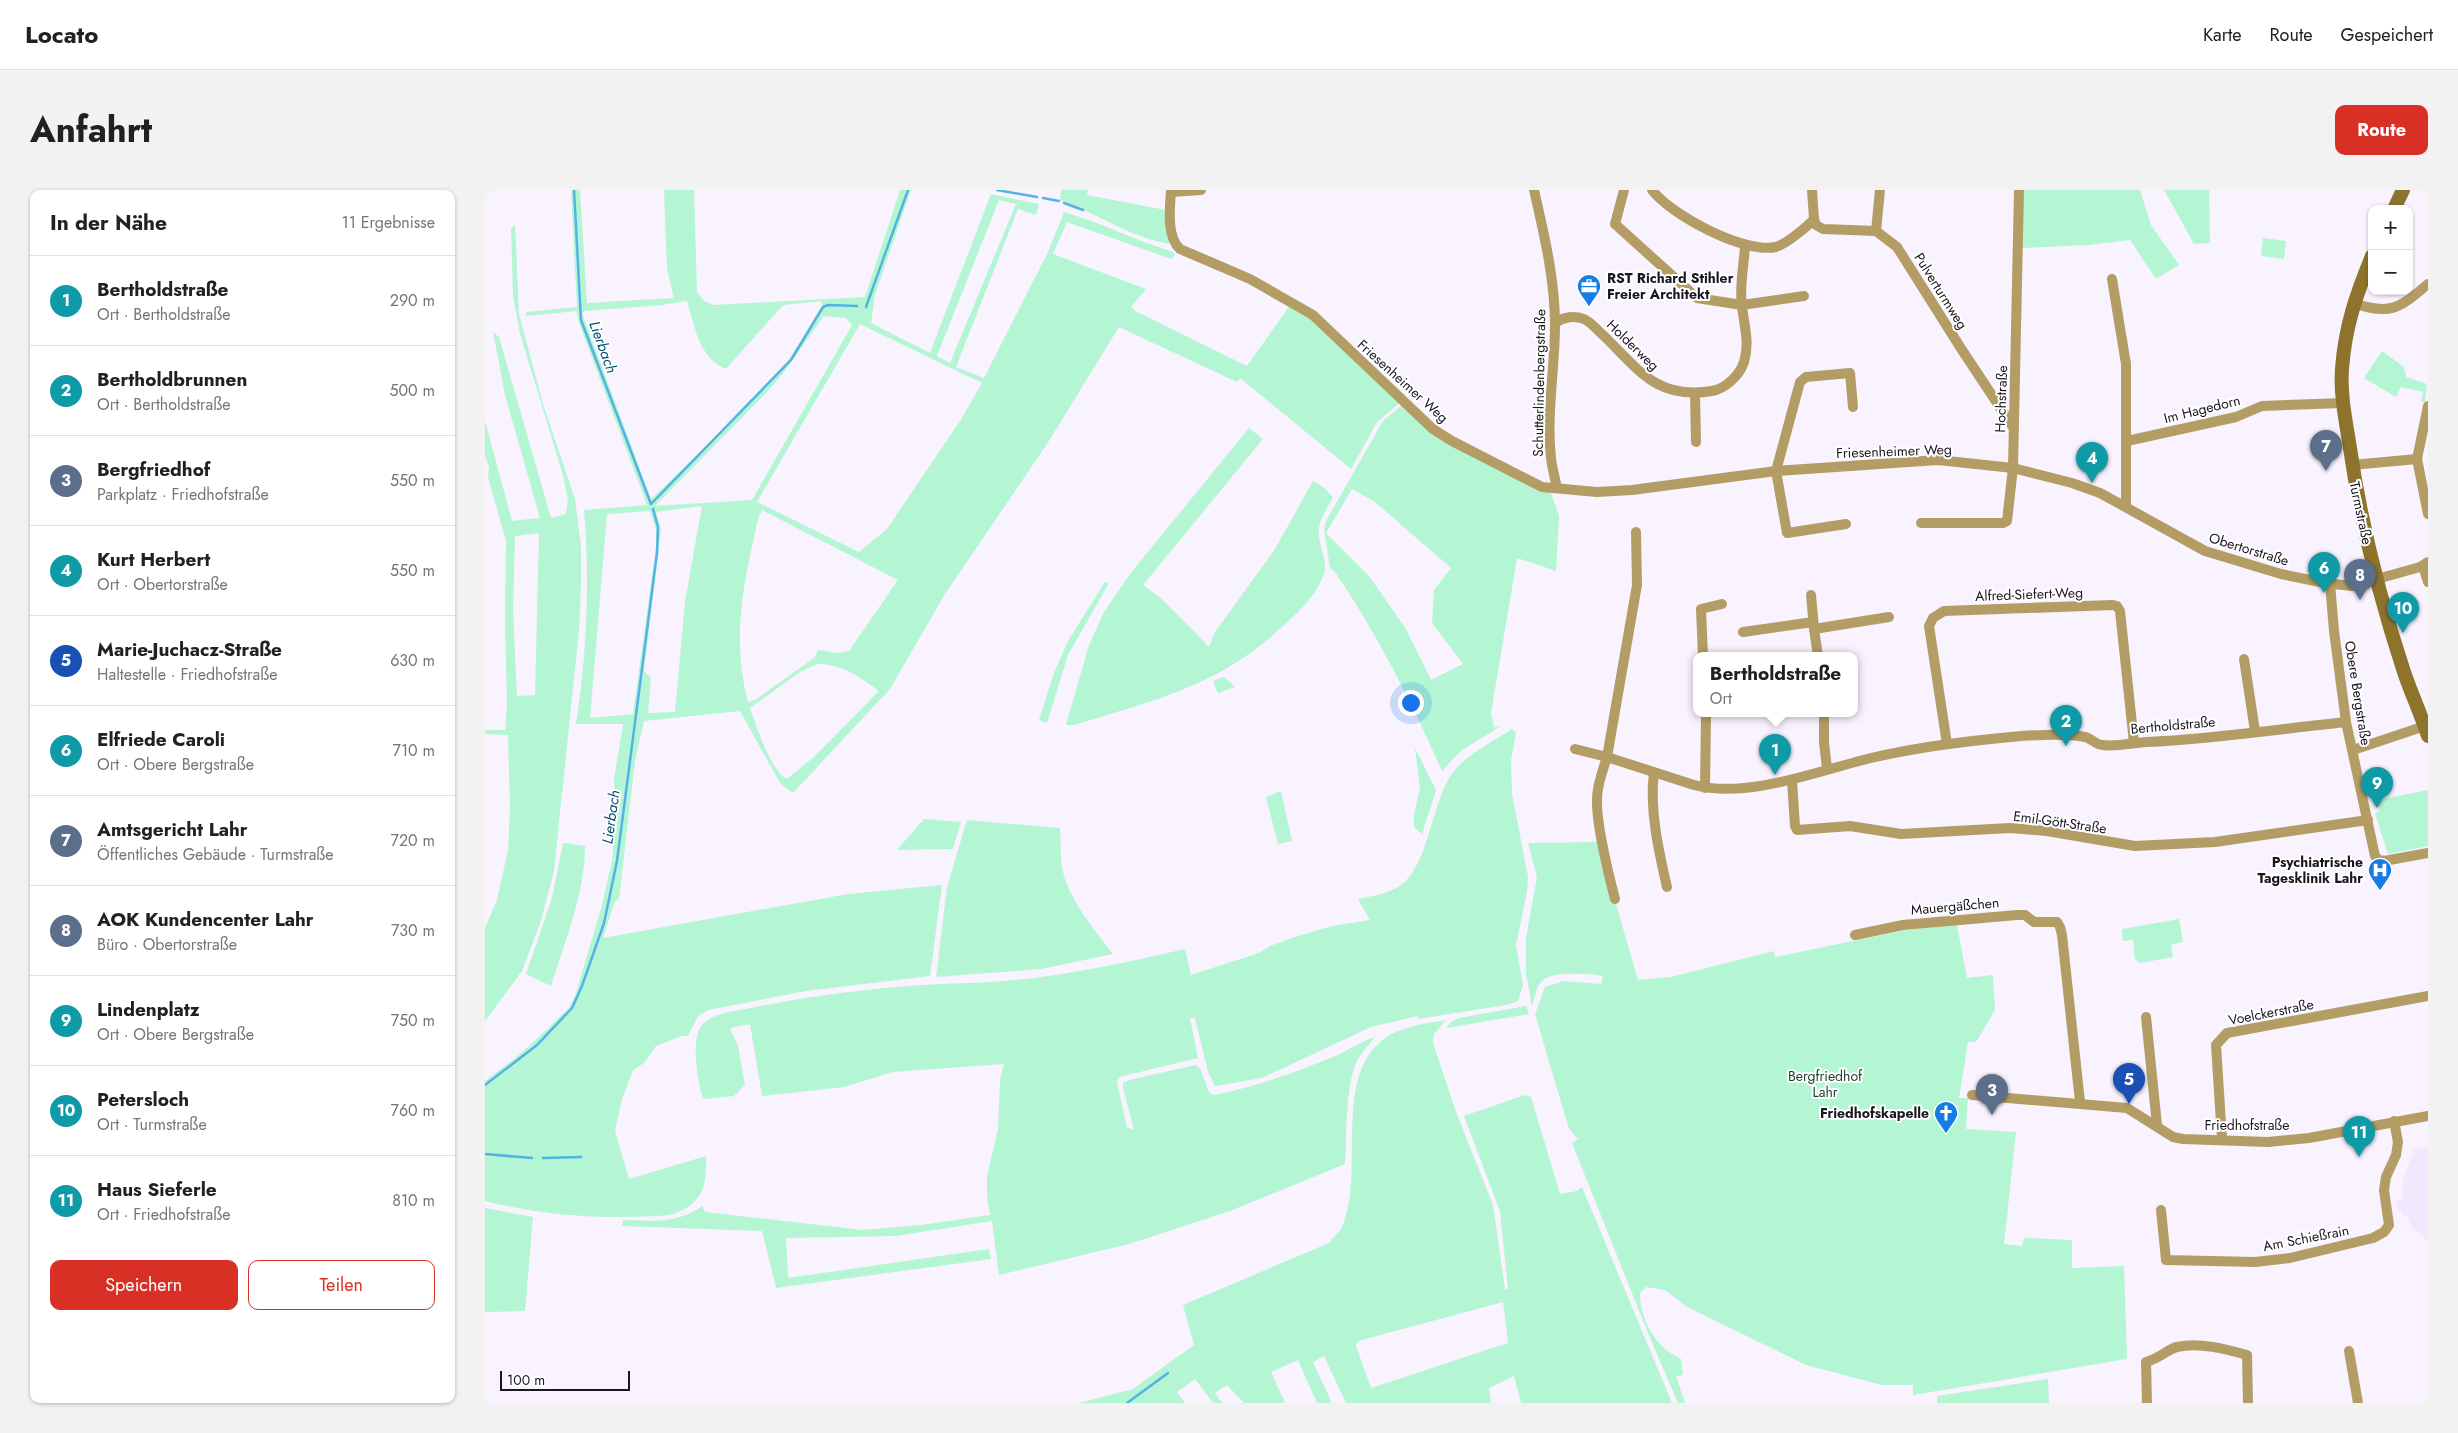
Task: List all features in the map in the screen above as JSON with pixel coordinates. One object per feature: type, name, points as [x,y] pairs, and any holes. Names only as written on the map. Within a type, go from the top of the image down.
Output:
[{"type":"street","points":[[1171,191],[1201,190]]},
{"type":"street","name":"Schutterlindenbergstraße","points":[[1534,190],[1549,260],[1555,323],[1550,426],[1551,458],[1557,488]]},
{"type":"street","points":[[1624,190],[1615,224],[1697,298],[1742,305],[1804,296]]},
{"type":"street","points":[[1652,190],[1692,222],[1745,246],[1777,247],[1814,220]]},
{"type":"street","points":[[1812,190],[1816,225],[1823,229],[1876,230],[1880,190]]},
{"type":"street","name":"Hochstraße","points":[[1921,523],[2003,523],[2007,521],[2013,468],[2019,190]]},
{"type":"street","points":[[2396,205],[2403,190]]},
{"type":"street","name":"Friesenheimer Weg","points":[[1171,191],[1169,211],[1174,242],[1177,247],[1250,279],[1313,315],[1374,375],[1443,436],[1542,487],[1597,492],[1632,490],[1776,471],[1938,460],[2013,468]]},
{"type":"street","name":"Pulverturmweg","points":[[1876,230],[1897,247],[2013,426]]},
{"type":"street","name":"Holderweg","points":[[1555,323],[1573,317],[1585,319],[1632,367],[1652,383],[1670,390],[1695,394],[1717,390],[1734,379],[1744,364],[1748,335],[1742,305],[1745,246]]},
{"type":"street","name":"Turmstraße","points":[[2368,266],[2353,303],[2342,370],[2343,403],[2352,466],[2377,580],[2404,671],[2427,729]]},
{"type":"street","points":[[2112,279],[2126,364],[2126,507]]},
{"type":"street","points":[[2353,303],[2379,310],[2390,309],[2401,306],[2428,284]]},
{"type":"street","points":[[1846,524],[1787,533],[1776,471],[1800,382],[1806,377],[1849,368],[1853,407]]},
{"type":"street","points":[[1695,394],[1696,442]]},
{"type":"street","name":"Im Hagedorn","points":[[2127,441],[2235,417],[2262,406],[2343,403]]},
{"type":"street","points":[[2428,406],[2417,459],[2428,514]]},
{"type":"street","points":[[2352,466],[2417,459]]},
{"type":"street","name":"Obertorstraße","points":[[2013,468],[2100,493],[2205,551],[2281,574],[2330,584],[2353,586],[2426,564]]},
{"type":"street","points":[[1615,899],[1597,800],[1598,784],[1607,757],[1637,585],[1636,532]]},
{"type":"street","points":[[2426,564],[2428,582]]},
{"type":"street","name":"Obere Bergstraße","points":[[2330,584],[2334,636],[2346,722],[2369,820],[2375,856],[2379,860],[2428,853]]},
{"type":"street","points":[[2331,598],[2353,586]]},
{"type":"street","points":[[1811,596],[1817,652]]},
{"type":"street","points":[[1703,652],[1701,609],[1722,604]]},
{"type":"street","name":"Alfred-Siefert-Weg","points":[[1947,744],[1929,626],[1933,618],[1944,611],[2113,605],[2117,606],[2120,611],[2134,743]]},
{"type":"street","points":[[1743,632],[1889,617]]},
{"type":"street","points":[[2244,659],[2255,731]]},
{"type":"street","points":[[1705,788],[1706,717]]},
{"type":"street","points":[[1824,717],[1823,742],[1827,769]]},
{"type":"street","name":"Bertholdstraße","points":[[1575,749],[1607,757],[1705,788],[1747,787],[1792,781],[1827,769],[1947,744],[2045,736],[2087,737],[2101,746],[2346,722]]},
{"type":"street","points":[[2353,750],[2427,729]]},
{"type":"street","points":[[1654,773],[1657,836],[1667,887]]},
{"type":"street","name":"Emil-Gött-Straße","points":[[1792,781],[1795,826],[1797,830],[1829,826],[1851,826],[1901,834],[2010,828],[2047,831],[2135,846],[2215,842],[2369,820]]},
{"type":"street","name":"Mauergäßchen","points":[[1855,935],[1903,924],[2017,914],[2025,916],[2034,922],[2057,922],[2061,927],[2080,1102]]},
{"type":"street","name":"Voelckerstraße","points":[[2222,1140],[2217,1044],[2227,1033],[2428,996]]},
{"type":"street","points":[[2147,1017],[2157,1125]]},
{"type":"street","name":"Friedhofstraße","points":[[1972,1095],[2080,1102],[2127,1108],[2157,1125],[2173,1137],[2183,1139],[2268,1142],[2309,1138],[2394,1120],[2428,1116]]},
{"type":"street","name":"Am Schießrain","points":[[2161,1210],[2166,1260],[2255,1262],[2290,1258],[2373,1238],[2384,1232],[2389,1225],[2384,1190],[2386,1177],[2396,1155],[2398,1142],[2394,1120]]},
{"type":"street","points":[[2147,1403],[2146,1362],[2161,1357],[2177,1347],[2218,1348],[2247,1355],[2248,1403]]},
{"type":"street","points":[[2349,1351],[2358,1403]]},
{"type":"shaded area","points":[[2428,1146],[2428,1241],[2411,1226],[2407,1216],[2403,1217],[2402,1211],[2399,1212],[2396,1200],[2403,1199],[2403,1180],[2414,1149]]},
{"type":"green space","points":[[571,190],[580,190],[587,303],[674,298],[667,269],[664,190],[694,190],[697,292],[704,301],[713,305],[865,297],[900,190],[911,190],[875,295],[871,323],[930,353],[991,194],[1039,204],[1036,215],[1018,209],[956,367],[984,378],[1048,252],[1064,212],[1174,252],[1175,255],[1171,259],[1067,222],[1053,254],[1146,289],[1131,307],[1135,311],[1247,366],[1291,304],[1320,323],[1403,400],[1377,422],[1351,469],[1240,378],[1237,382],[1119,327],[1047,444],[945,594],[890,689],[793,793],[780,783],[740,711],[644,721],[635,761],[619,899],[615,901],[603,938],[848,894],[942,885],[930,976],[806,991],[708,1010],[698,1016],[688,1036],[682,1036],[656,1046],[644,1063],[633,1070],[622,1099],[615,1131],[629,1179],[706,1156],[705,1177],[700,1194],[689,1206],[669,1215],[623,1217],[576,1216],[530,1210],[485,1201],[485,1081],[518,1056],[569,1008],[575,996],[601,909],[612,861],[616,811],[614,779],[623,724],[576,724],[585,644],[587,564],[584,510],[647,505],[579,323],[577,311],[526,316],[526,312],[577,307]],"holes":[[[999,200],[1016,204],[950,363],[937,356]],[[687,301],[699,341],[704,350],[717,364],[726,369],[783,305],[822,301],[822,306],[790,358],[719,434],[651,499],[582,313],[585,311],[662,305]],[[824,316],[846,318],[852,325],[752,500],[655,506],[781,376]],[[860,324],[982,383],[960,421],[887,529],[859,552],[757,502]],[[702,506],[685,602],[675,712],[648,713],[651,678],[644,671],[661,529],[656,512]],[[762,510],[898,580],[849,651],[836,653],[818,650],[814,658],[755,700],[748,702],[741,663],[740,624],[744,586],[758,519]],[[650,511],[656,530],[656,547],[633,714],[590,718],[607,514]],[[817,664],[826,664],[842,669],[858,676],[879,691],[815,756],[787,779],[775,767],[770,758],[750,708],[800,672]]]},
{"type":"green space","points":[[1061,190],[1088,190],[1087,195],[1166,210],[1172,244],[1143,237],[1060,200]]},
{"type":"green space","points":[[2024,190],[2140,190],[2151,225],[2179,265],[2156,279],[2130,240],[2088,245],[2021,248]]},
{"type":"green space","points":[[2164,190],[2209,190],[2210,243],[2194,244]]},
{"type":"green space","points":[[515,224],[519,314],[543,404],[575,499],[581,546],[581,586],[579,630],[554,871],[541,921],[522,971],[485,1021],[485,928],[497,900],[508,850],[510,808],[508,735],[485,734],[485,730],[505,730],[507,705],[506,541],[488,477],[489,467],[485,456],[485,421],[512,521],[540,518],[505,395],[493,332],[499,337],[551,518],[566,514],[568,501],[563,475],[520,334],[513,295],[511,229]],"holes":[[[539,533],[535,695],[517,696],[513,611],[515,536]]]},
{"type":"green space","points":[[2263,238],[2286,241],[2284,259],[2261,256]]},
{"type":"green space","points":[[2382,351],[2404,367],[2406,377],[2427,384],[2425,402],[2421,402],[2423,392],[2401,387],[2396,397],[2364,378]]},
{"type":"green space","points":[[1406,402],[1446,440],[1551,493],[1559,516],[1556,571],[1517,558],[1491,713],[1494,727],[1501,726],[1462,750],[1442,771],[1380,644],[1351,596],[1335,572],[1330,568],[1324,529],[1326,521],[1383,421]],"holes":[[[1352,489],[1375,502],[1451,568],[1434,590],[1432,623],[1463,664],[1431,680],[1406,629],[1369,576],[1326,533]]]},
{"type":"green space","points":[[1249,428],[1263,439],[1143,585],[1162,599],[1209,647],[1215,632],[1275,549],[1313,481],[1326,489],[1333,498],[1320,525],[1319,535],[1325,571],[1316,591],[1296,614],[1261,645],[1237,662],[1212,676],[1160,698],[1074,725],[1066,725],[1089,645],[1104,612],[1130,574]]},
{"type":"green space","points":[[1105,582],[1109,583],[1068,655],[1047,723],[1039,720],[1054,673],[1068,641]]},
{"type":"green space","points":[[1224,677],[1235,687],[1218,693],[1213,681]]},
{"type":"green space","points":[[1512,729],[1516,733],[1511,760],[1512,794],[1528,877],[1527,892],[1516,945],[1523,985],[1518,1001],[1506,1005],[1418,1019],[1417,1016],[1371,1027],[1262,1078],[1215,1086],[1208,1072],[1195,1018],[1190,1018],[1198,1058],[1119,1077],[1117,1082],[1127,1127],[1134,1130],[1123,1088],[1123,1083],[1129,1080],[1196,1065],[1201,1070],[1209,1092],[1214,1095],[1260,1084],[1288,1074],[1333,1057],[1375,1037],[1358,1059],[1351,1081],[1347,1110],[1345,1164],[1230,1211],[1129,1244],[999,1275],[992,1221],[896,1236],[786,1238],[788,1278],[989,1249],[991,1259],[776,1288],[762,1231],[622,1226],[623,1220],[654,1221],[674,1219],[693,1212],[702,1206],[705,1212],[863,1230],[921,1225],[990,1215],[987,1197],[987,1176],[998,1129],[1000,1080],[1004,1064],[892,1072],[844,1087],[762,1096],[750,1024],[730,1028],[738,1046],[745,1085],[734,1096],[703,1099],[696,1061],[696,1040],[702,1025],[706,1021],[725,1013],[815,997],[923,985],[999,981],[1045,976],[1105,966],[1185,949],[1191,975],[1259,953],[1270,946],[1301,935],[1333,926],[1370,920],[1358,899],[1391,891],[1410,876],[1418,864],[1439,801],[1451,775],[1471,755]]},
{"type":"green space","points":[[1415,748],[1436,790],[1422,834],[1414,827],[1414,815],[1420,788]]},
{"type":"green space","points":[[2428,790],[2428,846],[2388,854],[2375,813],[2380,811],[2379,805],[2374,806],[2373,801]]},
{"type":"green space","points":[[1281,791],[1292,841],[1278,844],[1266,797]]},
{"type":"green space","points":[[924,819],[961,822],[953,849],[897,850]]},
{"type":"green space","points":[[967,820],[1060,828],[1061,857],[1065,879],[1076,902],[1090,924],[1113,954],[1041,969],[936,977],[947,887]]},
{"type":"green space","name":"Bergfriedhof Lahr","points":[[1598,842],[1638,980],[1671,977],[1774,951],[1775,957],[1906,930],[1957,925],[1967,978],[1993,975],[1995,1010],[1976,1042],[1968,1042],[1959,1098],[1968,1098],[1966,1129],[2016,1132],[2004,1244],[2022,1246],[2024,1238],[2072,1240],[2072,1268],[2124,1266],[2127,1359],[1913,1395],[1913,1385],[1882,1385],[1806,1365],[1687,1307],[1665,1290],[1646,1287],[1640,1293],[1646,1323],[1664,1348],[1681,1359],[1683,1375],[1676,1376],[1685,1403],[1678,1403],[1572,1143],[1578,1139],[1569,1129],[1535,1014],[1545,987],[1564,981],[1601,984],[1603,976],[1572,974],[1548,977],[1539,985],[1532,1006],[1526,974],[1526,938],[1537,877],[1528,843]]},
{"type":"green space","points":[[563,843],[585,846],[584,864],[578,899],[551,986],[526,974],[552,898]]},
{"type":"green space","points":[[2179,919],[2183,942],[2171,945],[2173,957],[2140,963],[2135,959],[2133,940],[2123,941],[2122,929]]},
{"type":"green space","points":[[1526,1006],[1529,1014],[1446,1028],[1451,1022],[1459,1018]]},
{"type":"green space","points":[[1446,1020],[1434,1034],[1433,1043],[1456,1112],[1493,1205],[1505,1289],[1508,1289],[1500,1211],[1464,1116],[1525,1095],[1531,1097],[1560,1194],[1577,1191],[1582,1187],[1672,1403],[1521,1403],[1514,1376],[1489,1388],[1491,1403],[1346,1403],[1324,1356],[1313,1362],[1332,1403],[1317,1403],[1298,1360],[1271,1372],[1285,1403],[1244,1403],[1227,1385],[1215,1393],[1222,1403],[1213,1403],[1195,1379],[1177,1392],[1185,1403],[1079,1403],[1133,1389],[1194,1345],[1183,1305],[1329,1243],[1342,1227],[1349,1204],[1354,1105],[1357,1082],[1365,1061],[1385,1038],[1410,1027]],"holes":[[[1503,1302],[1508,1343],[1371,1388],[1356,1346],[1358,1341]]]},
{"type":"green space","points":[[485,1208],[533,1217],[525,1311],[485,1312]]},
{"type":"green space","points":[[2048,1379],[2049,1403],[1937,1403],[1937,1396]]},
{"type":"waterway","name":"Lierbach","points":[[574,190],[581,320],[651,504],[791,360],[823,307],[828,305],[857,306]]},
{"type":"waterway","points":[[866,307],[908,190]]},
{"type":"waterway","points":[[997,190],[1037,197]]},
{"type":"waterway","points":[[1043,198],[1059,201]]},
{"type":"waterway","points":[[1064,203],[1083,210]]},
{"type":"waterway","name":"Lierbach","points":[[485,1085],[537,1045],[572,1008],[582,986],[604,923],[617,861],[657,553],[658,527],[653,509]]},
{"type":"waterway","points":[[485,1154],[532,1158]]},
{"type":"waterway","points":[[543,1158],[581,1157]]},
{"type":"waterway","points":[[1127,1403],[1168,1373]]},
{"type":"place","name":"RST Richard Stihler Freier Architekt","points":[[1589,307]]},
{"type":"place","name":"Amtsgericht Lahr","points":[[2326,471]]},
{"type":"place","name":"Kurt Herbert","points":[[2092,483]]},
{"type":"place","name":"Elfriede Caroli","points":[[2324,593]]},
{"type":"place","name":"AOK Kundencenter Lahr","points":[[2360,600]]},
{"type":"place","name":"Petersloch","points":[[2403,633]]},
{"type":"place","name":"Bertholdbrunnen","points":[[2066,746]]},
{"type":"place","name":"Bertholdstraße","points":[[1775,775]]},
{"type":"place","name":"Lindenplatz","points":[[2377,808]]},
{"type":"place","name":"Psychiatrische Tagesklinik Lahr","points":[[2380,891]]},
{"type":"place","name":"Marie-Juchacz-Straße","points":[[2129,1104]]},
{"type":"place","name":"Bergfriedhof","points":[[1992,1115]]},
{"type":"place","name":"Friedhofskapelle","points":[[1946,1134]]},
{"type":"place","name":"Haus Sieferle","points":[[2359,1157]]}]
